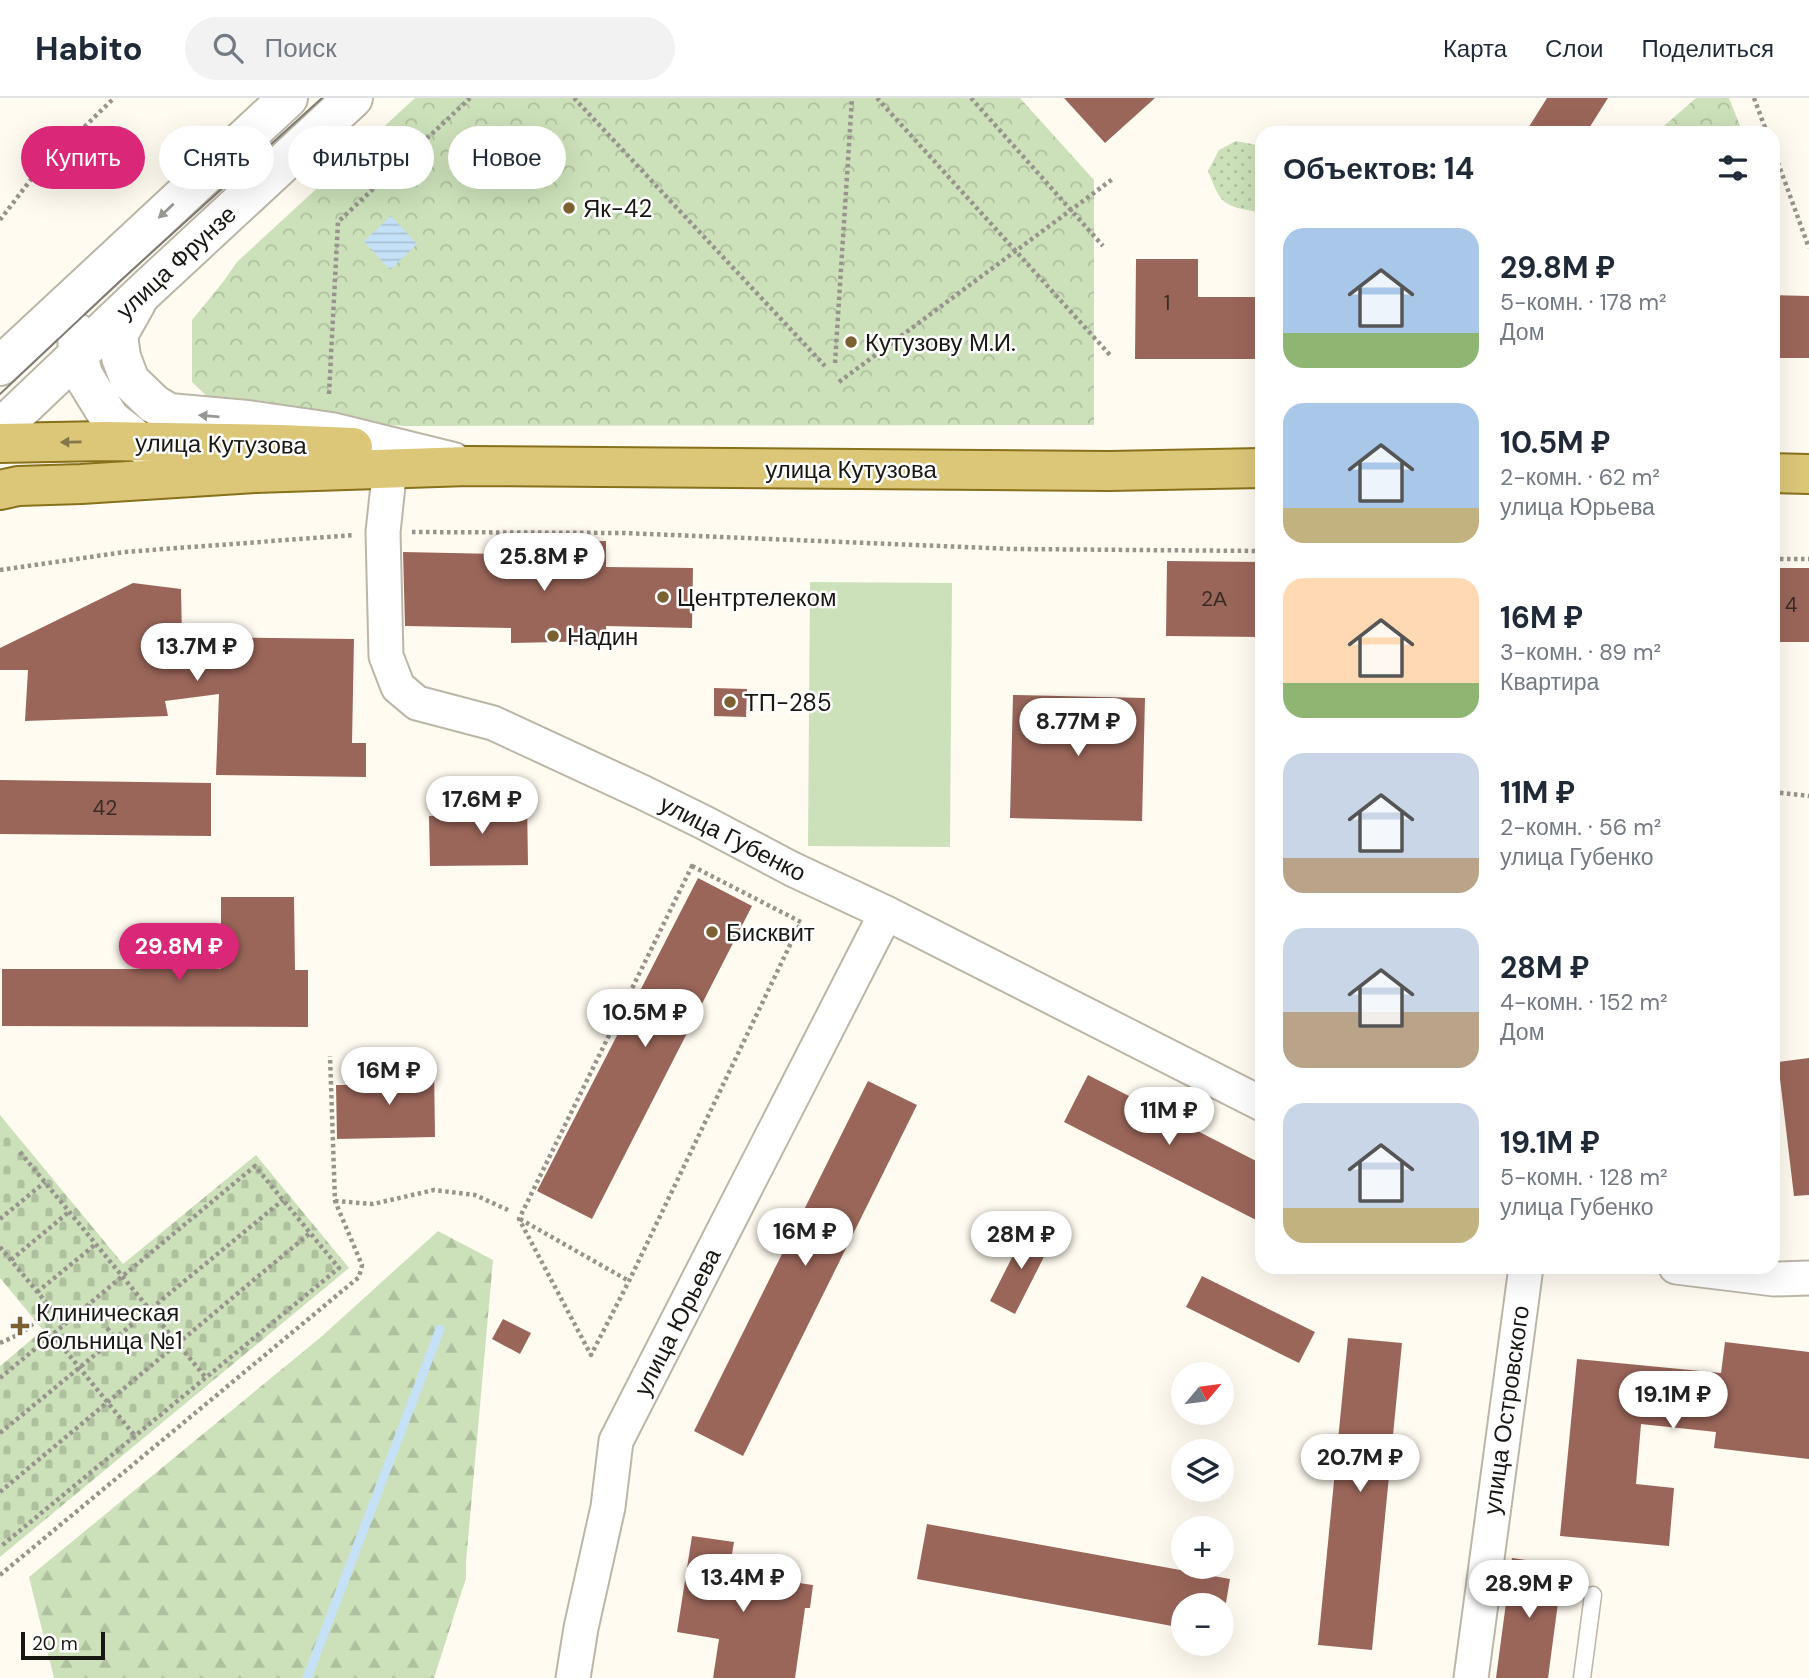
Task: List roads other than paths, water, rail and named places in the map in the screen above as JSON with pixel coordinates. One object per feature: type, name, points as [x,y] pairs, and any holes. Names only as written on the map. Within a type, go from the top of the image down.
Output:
[{"type":"main road","name":"улица Фрунзе","points":[[0,366],[288,98]]},
{"type":"main road","name":"улица Фрунзе","points":[[0,429],[353,98]]},
{"type":"main road","points":[[105,268],[90,288],[76,334],[83,375],[110,419],[164,461],[255,472]]},
{"type":"main road","points":[[147,289],[129,313],[118,335],[121,356],[130,381],[154,404],[169,413],[247,420],[331,432],[454,466]]},
{"type":"main road","name":"улица Кутузова","points":[[0,443],[105,441],[355,447],[454,466]]},
{"type":"main road","name":"улица Кутузова","points":[[0,489],[255,472],[390,467],[1096,471],[1255,468]]},
{"type":"main road","points":[[1780,472],[1809,474]]},
{"type":"street","name":"улица Губенко","points":[[390,467],[383,532],[386,656],[398,687],[417,703],[493,723],[673,807],[1255,1100]]},
{"type":"street","name":"улица Юрьева","points":[[573,1678],[581,1628],[608,1507],[617,1441],[886,913]]},
{"type":"street","name":"улица Островского","points":[[1471,1678],[1525,1274]]},
{"type":"street","points":[[1733,1274],[1774,1279],[1809,1278]]},
{"type":"lane","points":[[1582,1678],[1593,1595]]},
{"type":"water","points":[[391,216],[417,244],[390,270],[364,241]]},
{"type":"waterway","points":[[307,1678],[440,1329]]},
{"type":"tram line","points":[[0,394],[322,98]]},
{"type":"place","name":"Як-42","points":[[569,208]]},
{"type":"place","name":"Кутузову М.И.","points":[[851,342]]},
{"type":"place","name":"Центртелеком","points":[[663,597]]},
{"type":"place","name":"Надин","points":[[553,636]]},
{"type":"place","name":"ТП-285","points":[[730,702]]},
{"type":"place","name":"Бисквит","points":[[712,932]]},
{"type":"place","name":"Клиническая больница №1","points":[[20,1326]]}]
